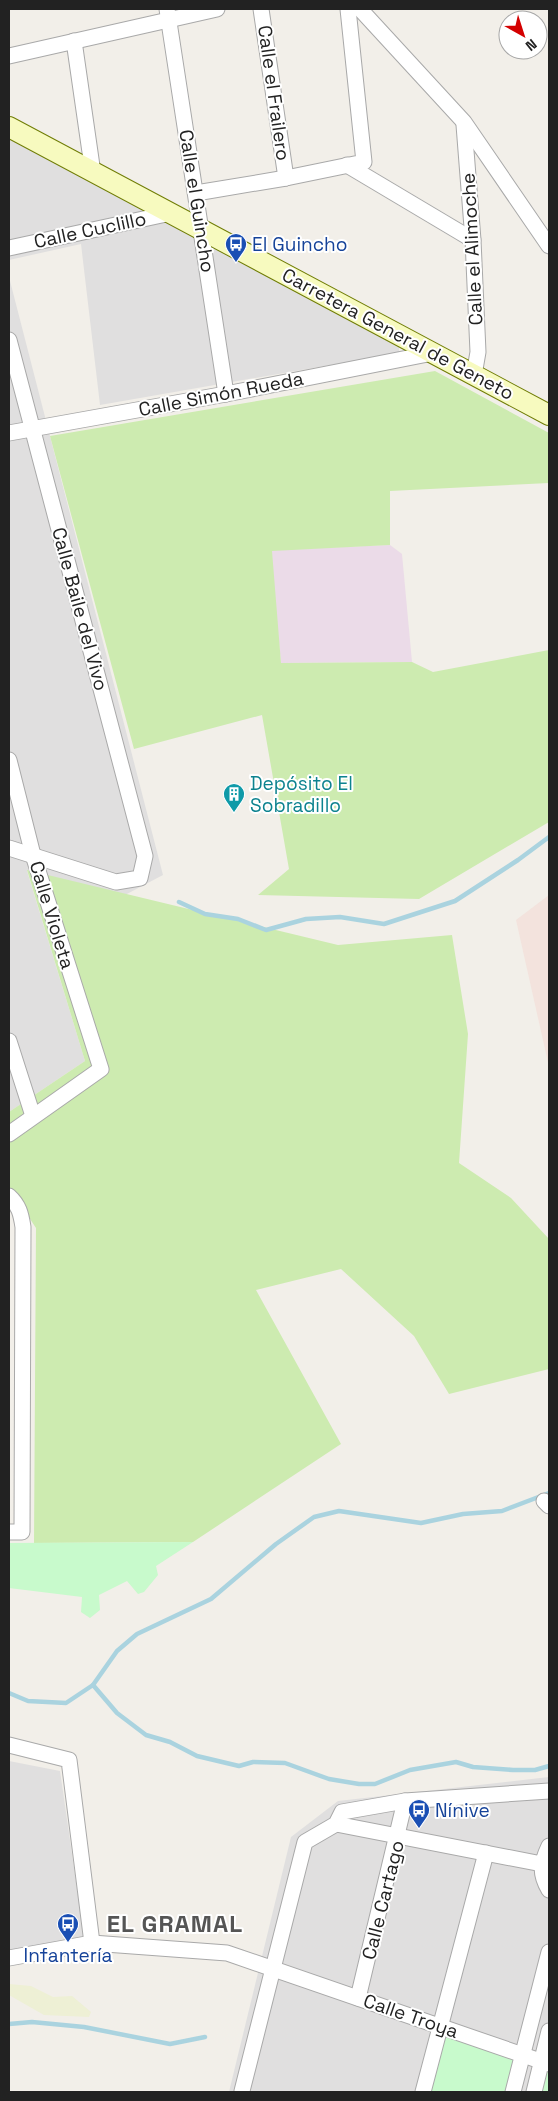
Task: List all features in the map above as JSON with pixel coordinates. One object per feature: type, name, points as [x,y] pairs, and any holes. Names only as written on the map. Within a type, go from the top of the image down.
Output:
[{"type":"main road","name":"Carretera General de Geneto","points":[[9,127],[549,415]]},
{"type":"street","points":[[9,56],[74,41],[168,15],[217,9]]},
{"type":"street","name":"Calle el Frailero","points":[[261,9],[286,178]]},
{"type":"street","points":[[196,193],[286,178],[364,162],[348,9]]},
{"type":"street","points":[[360,9],[464,122],[549,246]]},
{"type":"street","name":"Calle el Guincho","points":[[168,15],[226,394]]},
{"type":"street","points":[[74,41],[93,173]]},
{"type":"street","name":"Calle el Alimoche","points":[[464,122],[473,240],[478,352],[474,375]]},
{"type":"street","points":[[347,166],[473,240]]},
{"type":"street","name":"Calle Cuclillo","points":[[9,248],[171,213]]},
{"type":"street","name":"Calle Baile del Vivo","points":[[9,340],[145,856],[140,878],[116,882],[33,855]]},
{"type":"street","name":"Calle Simón Rueda","points":[[9,433],[226,394],[433,353]]},
{"type":"street","name":"Calle Violeta","points":[[9,760],[33,855],[101,1069],[33,1116]]},
{"type":"street","points":[[9,848],[33,855]]},
{"type":"street","points":[[9,1041],[33,1116],[9,1134]]},
{"type":"street","points":[[9,1196],[16,1203],[21,1213],[23,1227],[15,1532]]},
{"type":"street","points":[[9,1745],[69,1760],[92,1943]]},
{"type":"street","points":[[242,2091],[305,1842],[336,1824],[342,1812],[405,1801],[549,1791]]},
{"type":"street","name":"Calle Cartago","points":[[358,1998],[405,1801]]},
{"type":"street","points":[[336,1824],[542,1864]]},
{"type":"street","points":[[549,1846],[542,1864],[543,1880],[549,1890]]},
{"type":"street","points":[[423,2092],[486,1854]]},
{"type":"street","name":"Calle Troya","points":[[9,1958],[92,1943],[227,1953],[546,2063]]},
{"type":"street","points":[[513,2092],[549,1952]]},
{"type":"street","points":[[534,2092],[546,2063],[549,2031]]},
{"type":"shaded area","points":[[9,137],[399,341],[399,353],[100,405],[81,244],[9,260]]},
{"type":"shaded area","points":[[9,277],[163,875],[125,895],[27,871],[85,1061],[9,1112]]},
{"type":"shaded area","points":[[390,545],[402,554],[412,662],[281,663],[270,550]]},
{"type":"shaded area","points":[[549,895],[549,1067],[516,920]]},
{"type":"shaded area","points":[[9,1761],[60,1771],[84,1937],[9,1952]]},
{"type":"shaded area","points":[[549,1777],[549,2092],[229,2092],[291,1837],[338,1801]]},
{"type":"green space","points":[[435,371],[549,433],[549,483],[390,491],[390,545],[272,551],[281,663],[412,662],[433,672],[549,650],[549,822],[419,899],[258,895],[289,869],[262,715],[134,749],[50,436]]},
{"type":"green space","points":[[27,870],[338,945],[452,935],[468,1034],[459,1163],[511,1198],[549,1239],[549,1369],[449,1394],[414,1336],[341,1269],[256,1290],[341,1444],[193,1542],[34,1543],[36,1228],[9,1187],[9,1112],[85,1061]]},
{"type":"green space","points":[[193,1542],[156,1566],[158,1575],[144,1592],[138,1594],[127,1581],[99,1595],[100,1610],[90,1618],[81,1612],[82,1597],[9,1588],[9,1543]]},
{"type":"green space","points":[[9,1984],[31,1986],[53,1997],[72,1996],[91,2012],[89,2017],[44,2015],[9,1995]]},
{"type":"green space","points":[[439,2026],[522,2055],[513,2092],[423,2092]]},
{"type":"green space","points":[[549,2064],[549,2092],[534,2092]]},
{"type":"waterway","points":[[179,902],[205,914],[238,919],[266,930],[306,919],[340,917],[384,924],[455,901],[518,860],[549,837]]},
{"type":"waterway","points":[[9,1693],[28,1701],[66,1703],[93,1685],[117,1651],[137,1634],[211,1599],[276,1544],[314,1517],[339,1511],[421,1523],[463,1514],[502,1511],[549,1493]]},
{"type":"waterway","points":[[93,1685],[117,1713],[146,1735],[170,1742],[197,1756],[239,1766],[253,1762],[285,1763],[329,1779],[359,1784],[375,1784],[410,1770],[456,1762],[473,1767],[513,1770],[535,1770],[549,1766]]},
{"type":"waterway","points":[[9,2024],[32,2022],[84,2027],[170,2044],[205,2037]]},
{"type":"place","name":"El Guincho","points":[[236,263]]},
{"type":"place","name":"Depósito El Sobradillo","points":[[234,813]]},
{"type":"place","name":"Nínive","points":[[419,1829]]},
{"type":"place","name":"Infantería","points":[[68,1943]]},
{"type":"district","name":"EL GRAMAL","points":[[175,1923]]}]
